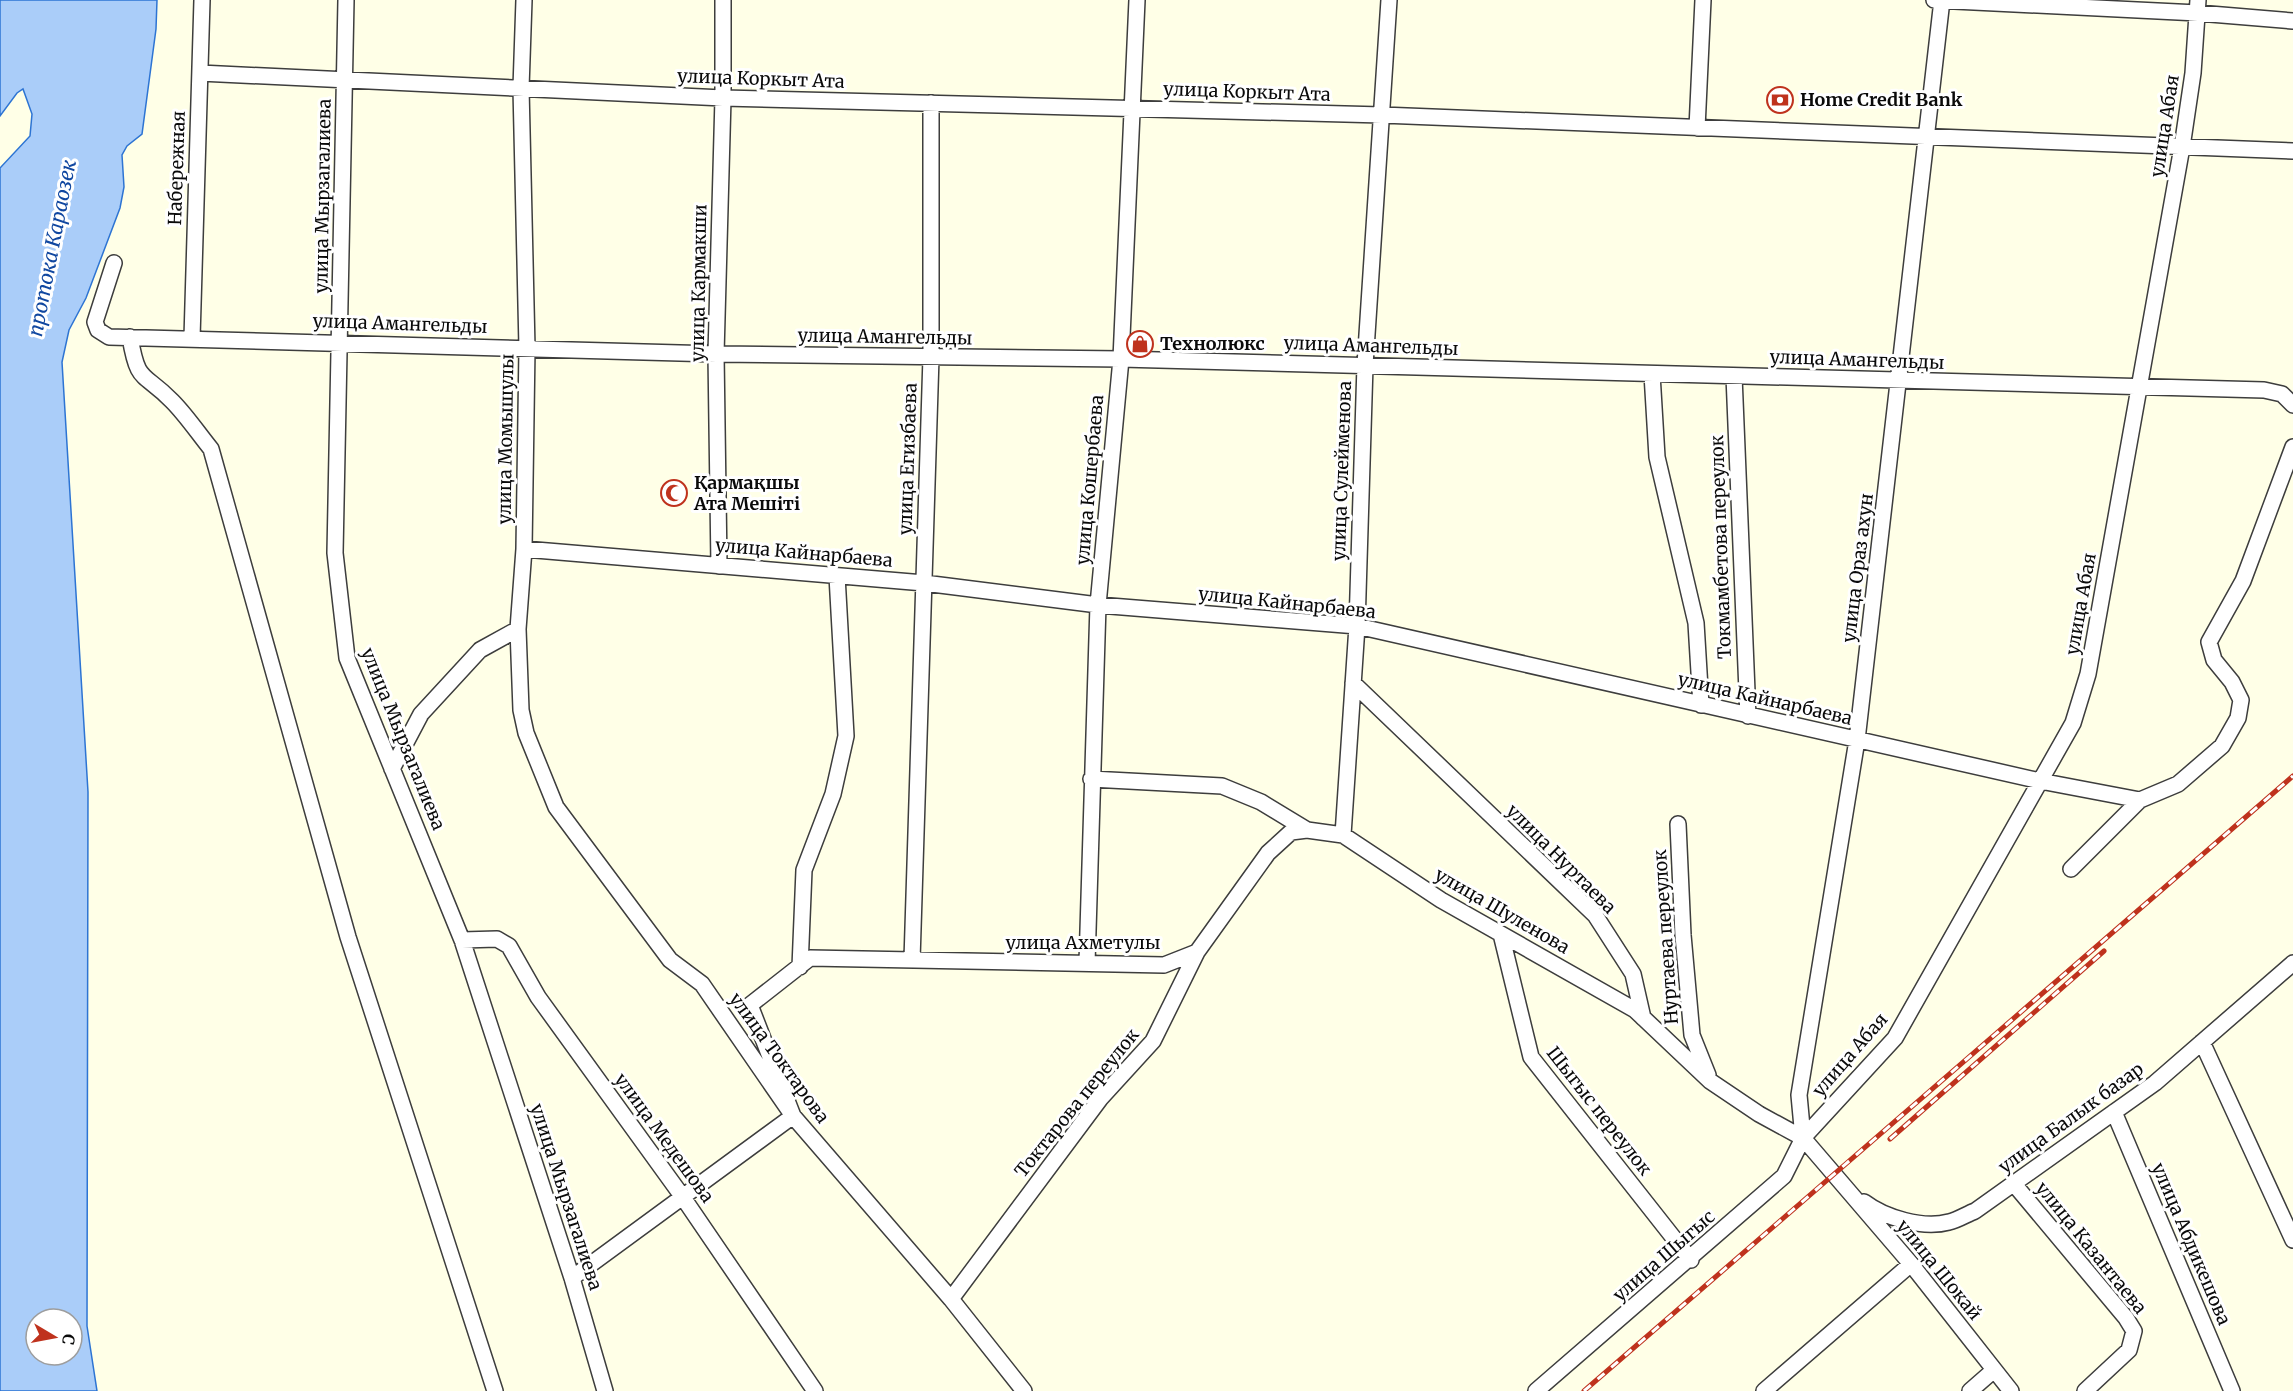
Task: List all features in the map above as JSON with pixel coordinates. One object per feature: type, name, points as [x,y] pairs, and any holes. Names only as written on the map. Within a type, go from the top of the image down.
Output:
[{"type":"street","name":"Набережная","points":[[192,338],[202,0]]},
{"type":"street","name":"улица Мырзагалиева","points":[[346,0],[341,342],[335,553],[346,658],[462,940],[572,1278],[605,1391]]},
{"type":"street","name":"улица Момышулы","points":[[524,0],[521,88],[527,348],[524,549],[518,629],[520,710],[526,733]]},
{"type":"street","name":"улица Кармакши","points":[[719,566],[716,354],[723,98],[723,0]]},
{"type":"street","name":"улица Кошербаева","points":[[1087,963],[1098,604],[1121,358],[1137,0]]},
{"type":"street","name":"улица Сулейменова","points":[[1343,834],[1357,627],[1365,365],[1389,0]]},
{"type":"street","points":[[1697,128],[1703,0]]},
{"type":"street","points":[[1934,0],[2198,7],[2293,21]]},
{"type":"street","name":"улица Ораз ахун","points":[[1803,1138],[1799,1095],[1857,740],[1942,0]]},
{"type":"street","name":"улица Абая","points":[[1803,1138],[1895,1038],[2073,723],[2088,674],[2140,388],[2182,147],[2193,74],[2198,7]]},
{"type":"street","name":"улица Коркыт Ата","points":[[200,73],[723,98],[1382,115],[2293,151]]},
{"type":"street","name":"улица Егизбаева","points":[[912,960],[931,357],[931,103]]},
{"type":"street","name":"улица Амангельды","points":[[114,263],[95,322],[98,330],[109,337],[716,354],[1121,358],[2264,390],[2282,394],[2293,405]]},
{"type":"street","points":[[130,337],[135,364],[142,377],[172,400],[211,449],[348,937],[495,1391]]},
{"type":"street","points":[[1652,374],[1657,457],[1696,623],[1701,705]]},
{"type":"street","name":"Токмамбетова переулок","points":[[1734,376],[1748,716]]},
{"type":"street","points":[[2071,869],[2140,800],[2178,784],[2202,765],[2222,746],[2238,718],[2241,700],[2232,682],[2214,660],[2209,642],[2243,581],[2293,447]]},
{"type":"street","name":"улица Кайнарбаева","points":[[524,549],[924,582],[1098,604],[1357,627],[2040,781],[2140,800]]},
{"type":"street","points":[[800,967],[804,870],[833,795],[846,736],[837,576]]},
{"type":"street","points":[[392,769],[421,714],[480,650],[518,629]]},
{"type":"street","name":"улица Нуртаева","points":[[1353,683],[1595,915],[1633,974],[1643,1018]]},
{"type":"street","name":"улица Токтарова","points":[[526,733],[556,807],[670,960],[702,984],[793,1116],[951,1299],[1024,1391]]},
{"type":"street","points":[[1091,779],[1222,786],[1261,802],[1307,830]]},
{"type":"street","name":"Нуртаева переулок","points":[[1678,824],[1683,935],[1692,1035],[1710,1081]]},
{"type":"street","points":[[1197,952],[1268,853],[1291,832],[1307,830],[1343,834]]},
{"type":"street","name":"улица Шуленова","points":[[1343,834],[1442,900],[1635,1010],[1643,1018]]},
{"type":"street","name":"Шыгыс переулок","points":[[1501,934],[1531,1057],[1691,1260]]},
{"type":"street","name":"улица Медешова","points":[[462,940],[497,939],[509,946],[538,997],[682,1196],[815,1391]]},
{"type":"street","name":"улица Ахметулы","points":[[793,1116],[750,1005],[810,958],[1164,965],[1197,952]]},
{"type":"street","name":"Токтарова переулок","points":[[951,1299],[1100,1099],[1153,1041],[1197,952]]},
{"type":"street","name":"улица Балык базар","points":[[1847,1190],[1875,1210],[1903,1221],[1948,1223],[1975,1211],[2155,1083],[2293,963]]},
{"type":"street","points":[[1643,1018],[1710,1081],[1759,1114],[1803,1138]]},
{"type":"street","points":[[2202,1042],[2293,1240]]},
{"type":"street","name":"улица Абдикешова","points":[[2114,1113],[2232,1391]]},
{"type":"street","points":[[572,1278],[793,1116]]},
{"type":"street","name":"улица Шокай","points":[[1803,1138],[1911,1264],[2011,1391]]},
{"type":"street","name":"улица Шыгыс","points":[[1536,1391],[1691,1260],[1784,1176],[1803,1138]]},
{"type":"street","name":"улица Казантаева","points":[[2014,1184],[2126,1318],[2134,1331],[2129,1350],[2085,1391]]},
{"type":"street","points":[[1764,1391],[1911,1264]]},
{"type":"street","points":[[1970,1391],[1994,1370]]},
{"type":"water","name":"протока Караозек","points":[[0,0],[157,0],[156,29],[142,134],[127,146],[122,155],[124,187],[120,208],[86,298],[69,330],[62,362],[88,792],[87,1326],[97,1391],[0,1391],[0,168],[30,136],[32,114],[23,89],[17,93],[0,116]]},
{"type":"railway","points":[[1584,1391],[2293,776]]},
{"type":"railway","points":[[1890,1139],[2104,951]]},
{"type":"place","name":"Home Credit Bank","points":[[1780,100]]},
{"type":"place","name":"Технолюкс","points":[[1140,344]]},
{"type":"place","name":"Қармақшы Ата Мешіті","points":[[674,493]]}]
